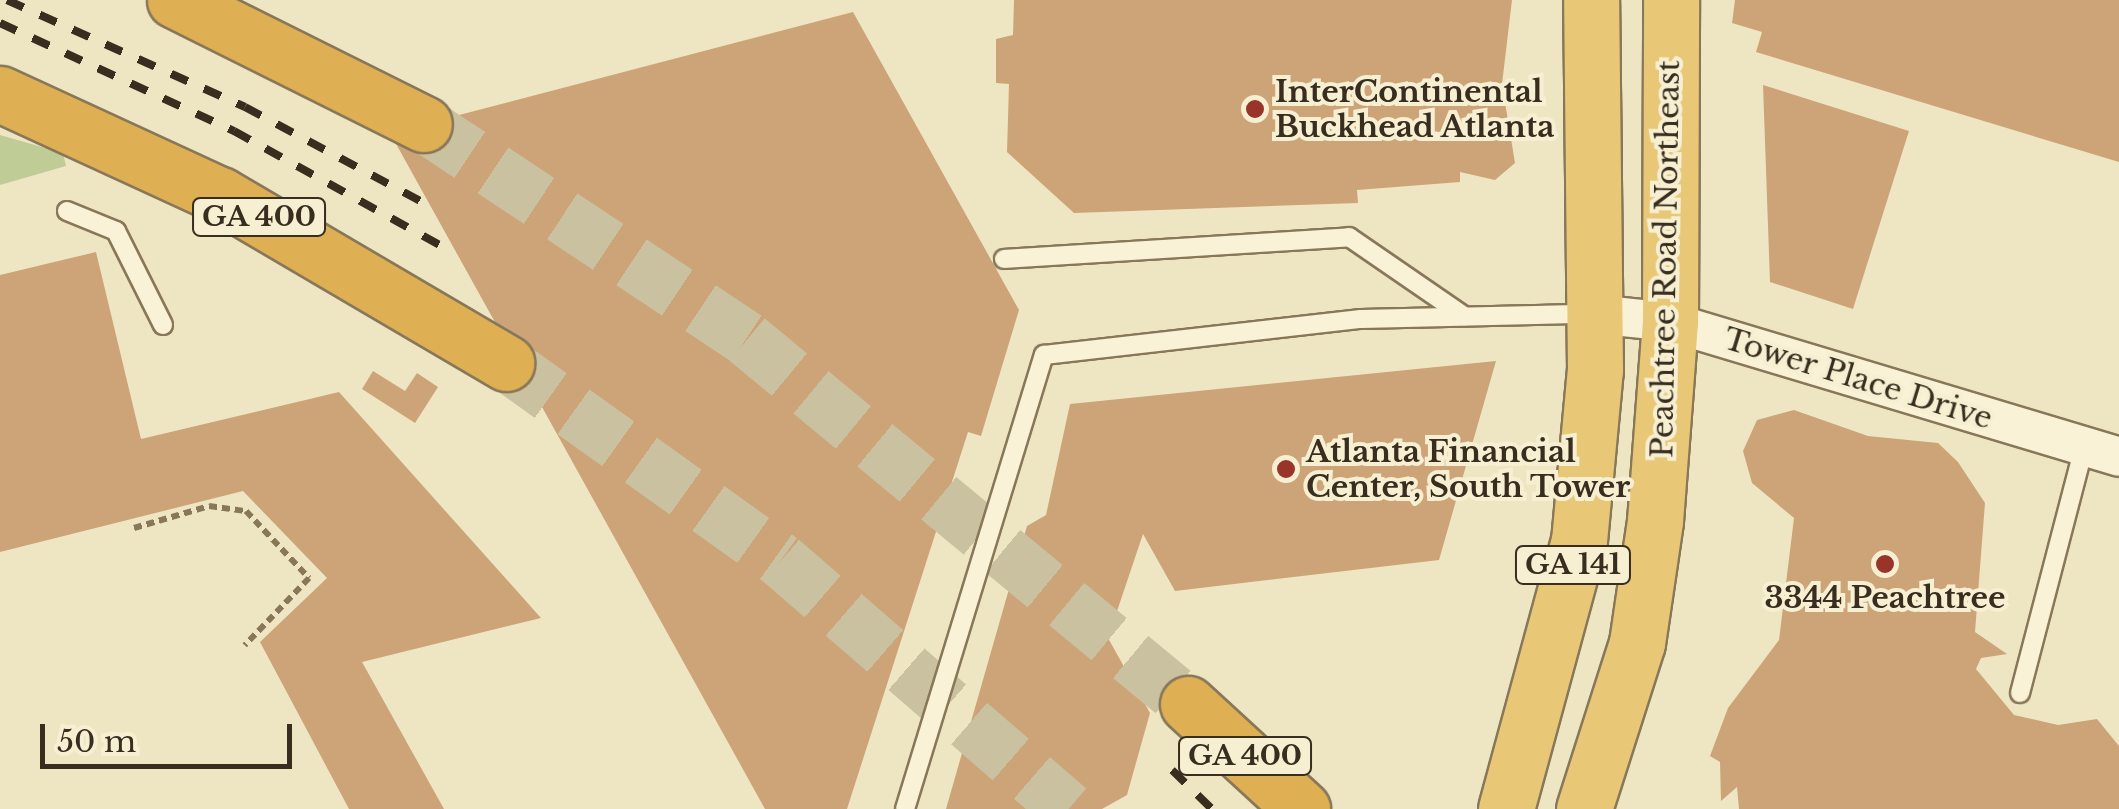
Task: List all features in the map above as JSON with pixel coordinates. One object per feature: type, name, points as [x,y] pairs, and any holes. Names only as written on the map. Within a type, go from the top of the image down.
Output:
[{"type":"highway","points":[[176,0],[424,124]]},
{"type":"highway","name":"GA 141","points":[[1506,809],[1580,541],[1594,314],[1591,0]]},
{"type":"highway","name":"Peachtree Road Northeast","points":[[1584,809],[1637,643],[1670,322],[1671,0]]},
{"type":"highway","name":"GA 400","points":[[0,94],[220,196],[506,362]]},
{"type":"highway","name":"GA 400","points":[[1188,704],[1302,809]]},
{"type":"street","name":"Tower Place Drive","points":[[1594,314],[1670,322],[2102,452]]},
{"type":"lane","points":[[67,212],[116,231],[163,325]]},
{"type":"lane","points":[[1004,259],[1349,238],[1464,316]]},
{"type":"lane","points":[[905,809],[1044,355],[1464,316],[1594,314]]},
{"type":"lane","points":[[2020,693],[2102,452]]},
{"type":"path","points":[[134,528],[210,506],[246,511],[309,578],[245,644]]},
{"type":"green space","points":[[0,135],[63,153],[66,166],[0,185]]},
{"type":"building","name":"InterContinental Buckhead Atlanta","points":[[1014,0],[1512,0],[1502,84],[1515,163],[1495,180],[1460,172],[1460,182],[1357,190],[1358,203],[1074,213],[1007,152],[1009,84],[996,83],[996,39],[1013,35]]},
{"type":"building","points":[[1735,0],[2119,0],[2119,162],[1756,52],[1762,32],[1732,23]]},
{"type":"building","points":[[853,12],[1019,310],[981,436],[968,432],[847,809],[765,809],[390,133]]},
{"type":"building","points":[[1763,85],[1909,131],[1853,309],[1770,282]]},
{"type":"building","points":[[96,252],[141,439],[339,392],[541,618],[362,662],[444,809],[349,809],[260,642],[327,578],[243,491],[0,552],[0,275]]},
{"type":"building","points":[[1496,361],[1439,560],[1175,591],[1143,534],[1108,638],[1150,713],[1127,795],[1102,809],[946,809],[1027,526],[1046,515],[1070,404]]},
{"type":"building","points":[[373,371],[405,391],[417,373],[438,387],[415,423],[362,389]]},
{"type":"building","name":"3344 Peachtree","points":[[1794,410],[1868,436],[1938,443],[1958,462],[1985,503],[1975,632],[2007,654],[1981,658],[1976,669],[2014,715],[2058,725],[2097,719],[2119,746],[2119,809],[1739,809],[1737,787],[1721,801],[1720,762],[1710,756],[1728,708],[1779,640],[1794,518],[1752,483],[1743,451],[1757,420]]},
{"type":"tunnel","points":[[424,124],[747,339],[1188,704]]},
{"type":"tunnel","points":[[506,363],[781,560],[1068,809]]},
{"type":"railway","points":[[7,0],[245,107],[422,202]]},
{"type":"railway","points":[[0,23],[234,131],[452,252]]},
{"type":"railway","points":[[1172,770],[1212,809]]},
{"type":"place","name":"InterContinental Buckhead Atlanta","points":[[1255,109]]},
{"type":"place","name":"Atlanta Financial Center, South Tower","points":[[1286,469]]},
{"type":"place","name":"3344 Peachtree","points":[[1885,564]]}]
